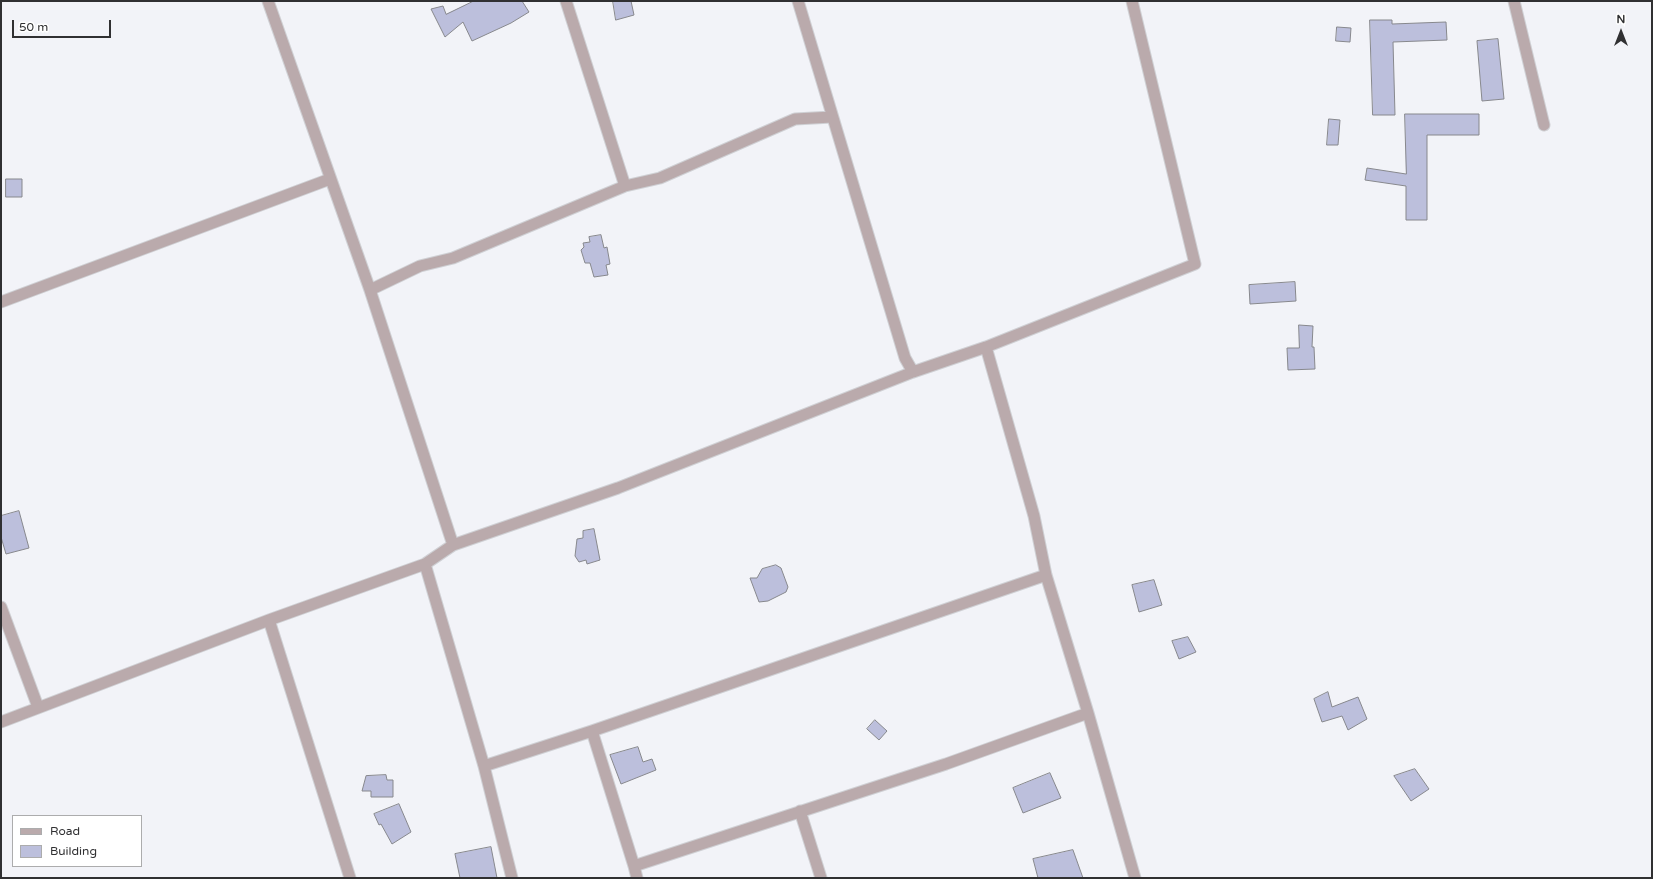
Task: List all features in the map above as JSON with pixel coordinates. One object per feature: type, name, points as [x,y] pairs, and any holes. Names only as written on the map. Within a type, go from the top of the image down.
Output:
[{"type":"street","points":[[268,1],[370,290],[453,545]]},
{"type":"street","points":[[566,1],[625,186]]},
{"type":"street","points":[[798,1],[905,358],[913,372]]},
{"type":"street","points":[[1,722],[269,620],[425,564],[453,545],[618,488],[913,372],[986,347],[1195,264],[1132,1]]},
{"type":"street","points":[[1514,1],[1544,125]]},
{"type":"street","points":[[370,290],[420,266],[453,258],[625,186],[660,178],[795,120],[832,117]]},
{"type":"street","points":[[1,302],[330,179]]},
{"type":"street","points":[[986,347],[1034,516],[1046,575],[1088,713],[1135,878]]},
{"type":"street","points":[[425,564],[484,766],[512,878]]},
{"type":"street","points":[[484,766],[592,731],[1046,575]]},
{"type":"street","points":[[1,607],[38,707]]},
{"type":"street","points":[[269,620],[350,878]]},
{"type":"street","points":[[634,866],[946,764],[1088,713]]},
{"type":"street","points":[[592,731],[637,878]]},
{"type":"street","points":[[800,811],[821,878]]},
{"type":"building","points":[[474,1],[522,1],[529,12],[511,23],[472,41],[463,22],[445,37],[431,9],[443,6],[446,14]]},
{"type":"building","points":[[613,1],[631,1],[634,15],[616,20]]},
{"type":"building","points":[[1370,20],[1392,20],[1392,24],[1446,22],[1447,40],[1393,42],[1395,115],[1373,115]]},
{"type":"building","points":[[1337,27],[1351,28],[1350,42],[1336,41]]},
{"type":"building","points":[[1498,39],[1504,99],[1482,101],[1477,41]]},
{"type":"building","points":[[1405,114],[1479,114],[1479,135],[1427,135],[1427,220],[1406,220],[1406,186],[1365,180],[1367,168],[1406,174]]},
{"type":"building","points":[[1329,119],[1340,120],[1338,145],[1327,145]]},
{"type":"building","points":[[6,179],[22,179],[22,197],[6,197]]},
{"type":"building","points":[[601,235],[604,248],[607,247],[610,264],[606,265],[608,275],[594,277],[590,263],[585,263],[581,250],[584,247],[583,243],[590,242],[589,237]]},
{"type":"building","points":[[1295,282],[1296,301],[1250,304],[1249,285]]},
{"type":"building","points":[[1299,325],[1313,326],[1312,347],[1314,347],[1315,369],[1288,370],[1287,348],[1299,348]]},
{"type":"building","points":[[19,511],[29,548],[6,554],[1,537],[1,516]]},
{"type":"building","points":[[594,529],[600,560],[587,564],[586,560],[579,562],[575,556],[577,539],[583,538],[583,531]]},
{"type":"building","points":[[776,565],[781,568],[788,587],[786,592],[768,601],[759,602],[750,578],[757,578],[762,569]]},
{"type":"building","points":[[1154,580],[1162,605],[1139,612],[1132,585]]},
{"type":"building","points":[[1188,637],[1196,652],[1179,659],[1172,641]]},
{"type":"building","points":[[1328,692],[1332,707],[1358,697],[1367,719],[1348,730],[1342,716],[1322,722],[1314,699]]},
{"type":"building","points":[[875,720],[887,731],[879,740],[867,729]]},
{"type":"building","points":[[638,747],[643,762],[652,759],[656,770],[621,784],[610,755]]},
{"type":"building","points":[[1415,769],[1429,789],[1411,801],[1394,776]]},
{"type":"building","points":[[1050,773],[1061,798],[1023,813],[1013,788]]},
{"type":"building","points":[[386,775],[387,780],[393,780],[393,797],[371,797],[371,791],[362,791],[366,776]]},
{"type":"building","points":[[399,804],[411,832],[392,844],[381,824],[379,825],[374,814]]},
{"type":"building","points":[[491,847],[497,878],[460,878],[455,854]]},
{"type":"building","points":[[1073,850],[1083,878],[1038,878],[1033,859]]}]
